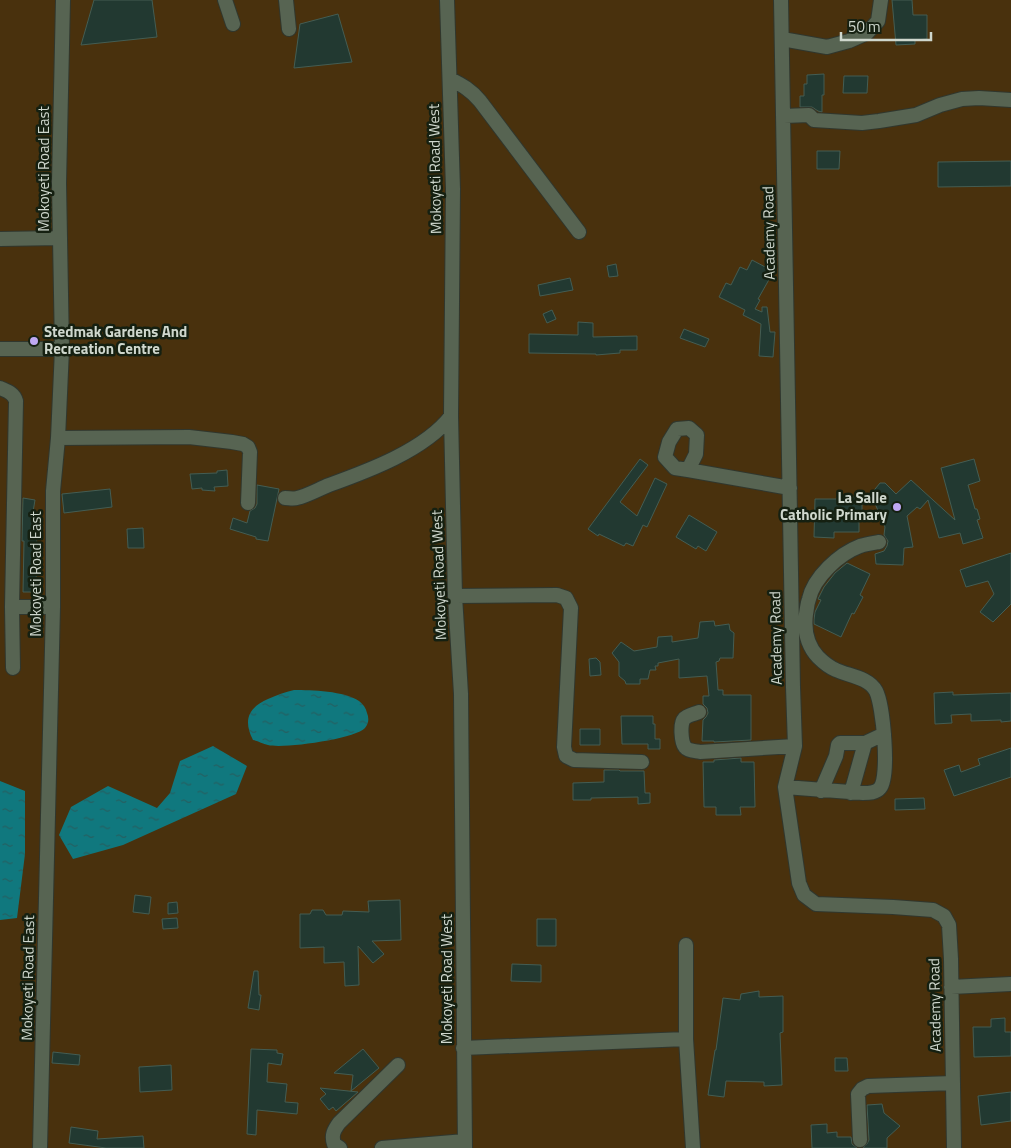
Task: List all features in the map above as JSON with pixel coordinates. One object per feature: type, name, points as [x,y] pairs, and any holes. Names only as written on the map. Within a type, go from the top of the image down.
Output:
[{"type":"street","name":"Mokoyeti Road East","points":[[40,1148],[53,607],[53,491],[58,438],[62,349],[59,183],[63,0]]},
{"type":"street","points":[[225,0],[233,24]]},
{"type":"street","points":[[286,0],[289,29]]},
{"type":"street","name":"Mokoyeti Road West","points":[[448,0],[453,189],[451,416],[455,596],[461,694],[465,1144]]},
{"type":"street","name":"Academy Road","points":[[781,0],[795,746],[784,788],[800,883],[804,895],[816,904],[933,910],[944,916],[949,925],[954,1148]]},
{"type":"street","points":[[782,40],[827,47],[849,42],[867,33],[878,21],[881,0]]},
{"type":"street","points":[[450,79],[464,85],[480,101],[578,232]]},
{"type":"street","points":[[784,116],[807,115],[814,120],[862,123],[916,115],[940,105],[962,99],[1011,100]]},
{"type":"street","points":[[0,239],[60,238]]},
{"type":"street","points":[[0,349],[62,349]]},
{"type":"street","points":[[0,388],[12,393],[16,401],[12,607],[13,668]]},
{"type":"street","points":[[285,498],[297,498],[391,459],[420,443],[444,426],[451,416]]},
{"type":"street","points":[[58,438],[189,437],[243,444],[248,447],[250,452],[248,503]]},
{"type":"street","points":[[688,470],[790,488]]},
{"type":"street","points":[[784,788],[851,793],[872,792],[879,790],[882,785],[885,776],[884,734],[882,711],[876,691],[858,678],[827,666],[816,655],[806,637],[809,597],[820,576],[841,556],[860,546],[879,542]]},
{"type":"street","points":[[455,596],[557,594],[566,598],[571,608],[571,616],[564,747],[566,756],[574,760],[642,762]]},
{"type":"street","points":[[12,607],[53,607]]},
{"type":"street","points":[[699,712],[683,720],[683,743],[688,750],[700,752],[795,746]]},
{"type":"street","points":[[821,791],[836,756],[838,745],[842,743],[865,743],[884,734]]},
{"type":"street","points":[[851,793],[865,743]]},
{"type":"street","points":[[686,945],[686,1039],[693,1148]]},
{"type":"street","points":[[951,987],[1011,984]]},
{"type":"street","points":[[464,1048],[686,1039]]},
{"type":"street","points":[[340,1148],[334,1144],[333,1132],[398,1066]]},
{"type":"street","points":[[860,1140],[858,1094],[862,1089],[868,1086],[953,1083]]},
{"type":"street","points":[[382,1148],[465,1144]]},
{"type":"shaded area","points":[[0,0],[1011,0],[1011,1148],[0,1148]]},
{"type":"water","points":[[294,690],[328,692],[353,698],[365,708],[368,720],[365,728],[348,736],[288,746],[266,745],[253,740],[248,721],[249,715],[256,706],[268,699]]},
{"type":"water","points":[[213,746],[247,766],[236,794],[123,845],[73,859],[59,835],[71,807],[108,786],[157,808],[170,793],[180,761]]},
{"type":"water","points":[[0,781],[25,791],[25,854],[17,918],[0,920]]},
{"type":"building","points":[[94,0],[152,0],[157,37],[81,45]]},
{"type":"building","points":[[892,0],[912,0],[913,15],[927,15],[927,39],[915,40],[915,44],[896,45]]},
{"type":"building","points":[[338,14],[352,62],[294,68],[300,24]]},
{"type":"building","points":[[824,74],[822,112],[812,107],[800,107],[800,96],[804,96],[804,84],[807,84],[807,75]]},
{"type":"building","points":[[844,76],[868,76],[867,93],[843,93]]},
{"type":"building","points":[[817,151],[840,151],[839,169],[817,169]]},
{"type":"building","points":[[1011,161],[1011,186],[938,187],[938,162]]},
{"type":"building","points":[[752,260],[769,269],[766,274],[771,276],[758,299],[760,300],[755,309],[762,312],[762,307],[767,307],[770,332],[775,332],[773,357],[759,356],[761,324],[743,315],[745,310],[719,297],[726,283],[731,285],[740,267],[747,270]]},
{"type":"building","points":[[616,264],[618,276],[609,277],[607,266]]},
{"type":"building","points":[[570,278],[573,290],[540,296],[538,285]]},
{"type":"building","points":[[552,310],[556,319],[547,323],[543,314]]},
{"type":"building","points":[[578,322],[593,323],[593,337],[637,336],[637,350],[620,350],[620,353],[596,355],[529,353],[529,334],[578,335]]},
{"type":"building","points":[[684,329],[709,339],[705,347],[680,338]]},
{"type":"building","points":[[640,459],[648,465],[620,502],[637,516],[655,478],[667,484],[647,527],[643,525],[633,546],[626,543],[624,546],[599,534],[598,536],[588,529]]},
{"type":"building","points":[[974,459],[980,481],[968,485],[980,519],[977,520],[983,538],[963,544],[960,533],[939,538],[928,500],[920,509],[917,507],[907,516],[913,547],[904,548],[903,565],[876,564],[875,554],[884,551],[888,541],[884,535],[885,527],[871,494],[880,483],[885,483],[896,494],[911,480],[955,520],[941,468]]},
{"type":"building","points":[[227,470],[228,486],[214,487],[215,491],[202,490],[202,488],[192,489],[190,474],[217,473],[217,471]]},
{"type":"building","points":[[257,485],[279,489],[268,541],[256,539],[256,537],[230,529],[233,518],[247,523],[250,511],[257,504]]},
{"type":"building","points":[[110,489],[112,507],[64,513],[62,494]]},
{"type":"building","points":[[837,497],[862,497],[862,515],[859,515],[859,532],[834,532],[834,538],[814,537],[815,499],[837,499]]},
{"type":"building","points":[[23,498],[35,500],[32,518],[37,518],[36,592],[23,592]]},
{"type":"building","points":[[689,515],[717,532],[706,551],[698,546],[696,549],[676,537]]},
{"type":"building","points":[[143,528],[144,548],[128,548],[127,529]]},
{"type":"building","points":[[1011,553],[1011,604],[993,622],[980,612],[994,594],[988,581],[966,587],[960,570]]},
{"type":"building","points":[[847,563],[870,574],[860,595],[863,597],[854,614],[852,613],[841,637],[814,624],[814,620],[815,612],[821,600],[818,599],[824,587],[835,573]]},
{"type":"building","points":[[714,621],[715,626],[729,624],[730,630],[734,633],[733,658],[720,658],[716,662],[718,690],[723,690],[723,695],[751,695],[751,740],[702,741],[703,720],[708,713],[707,708],[703,704],[703,696],[709,696],[707,676],[679,678],[679,659],[658,663],[658,666],[655,666],[656,670],[650,670],[648,679],[640,679],[640,684],[626,684],[619,676],[619,662],[612,653],[621,642],[634,651],[657,647],[658,637],[672,636],[672,642],[698,638],[700,622]]},
{"type":"building","points":[[596,658],[600,662],[601,675],[590,676],[589,659]]},
{"type":"building","points":[[953,692],[953,695],[1011,693],[1011,721],[971,721],[971,714],[951,715],[952,723],[935,724],[934,693]]},
{"type":"building","points":[[621,716],[653,716],[655,739],[660,739],[660,749],[648,749],[648,744],[622,744]]},
{"type":"building","points":[[580,729],[600,729],[600,745],[580,745]]},
{"type":"building","points":[[1011,748],[1011,777],[954,796],[944,770],[959,765],[961,772],[980,765],[978,759]]},
{"type":"building","points":[[741,758],[741,762],[754,762],[755,807],[740,807],[741,815],[716,815],[716,807],[704,807],[703,762]]},
{"type":"building","points":[[604,770],[644,771],[645,793],[650,793],[650,803],[638,804],[638,797],[573,800],[573,783],[604,782]]},
{"type":"building","points":[[924,798],[925,809],[895,810],[895,799]]},
{"type":"building","points":[[135,895],[151,897],[149,914],[133,912]]},
{"type":"building","points":[[400,900],[401,940],[372,941],[384,954],[373,963],[358,946],[359,985],[345,986],[344,962],[324,963],[324,947],[300,948],[300,914],[310,914],[312,910],[323,910],[326,915],[342,915],[343,911],[369,912],[368,901]]},
{"type":"building","points":[[177,902],[178,913],[168,914],[168,903]]},
{"type":"building","points":[[177,918],[178,928],[163,929],[162,919]]},
{"type":"building","points":[[537,919],[556,919],[556,946],[537,946]]},
{"type":"building","points":[[512,964],[541,965],[541,982],[511,981]]},
{"type":"building","points":[[254,971],[258,971],[259,995],[261,995],[259,1010],[248,1008]]},
{"type":"building","points":[[759,991],[759,997],[783,996],[783,1032],[780,1033],[782,1085],[764,1086],[764,1082],[726,1081],[724,1097],[708,1095],[723,998],[740,1000],[741,994]]},
{"type":"building","points":[[1005,1018],[1005,1032],[1011,1032],[1011,1056],[974,1057],[973,1027],[991,1027],[991,1019]]},
{"type":"building","points":[[251,1049],[277,1050],[277,1053],[283,1054],[281,1065],[268,1063],[267,1082],[287,1084],[285,1102],[298,1103],[297,1114],[257,1110],[256,1135],[247,1134]]},
{"type":"building","points":[[363,1049],[379,1068],[351,1091],[353,1075],[334,1073]]},
{"type":"building","points":[[53,1052],[80,1055],[79,1065],[52,1063]]},
{"type":"building","points":[[835,1058],[847,1058],[848,1071],[835,1071]]},
{"type":"building","points":[[171,1065],[172,1090],[140,1092],[139,1067]]},
{"type":"building","points":[[320,1088],[358,1092],[336,1111],[333,1107],[329,1110],[320,1099],[326,1094]]},
{"type":"building","points":[[1011,1092],[1011,1121],[981,1125],[978,1096]]},
{"type":"building","points":[[882,1104],[884,1113],[900,1126],[887,1138],[887,1148],[863,1148],[869,1140],[867,1105]]},
{"type":"building","points":[[827,1124],[827,1133],[837,1132],[837,1137],[851,1137],[852,1144],[857,1148],[812,1148],[811,1125]]},
{"type":"building","points":[[71,1127],[98,1131],[97,1139],[143,1136],[144,1148],[106,1148],[69,1143]]},
{"type":"place","name":"Stedmak Gardens And Recreation Centre","points":[[34,341]]},
{"type":"place","name":"La Salle Catholic Primary","points":[[897,507]]}]
